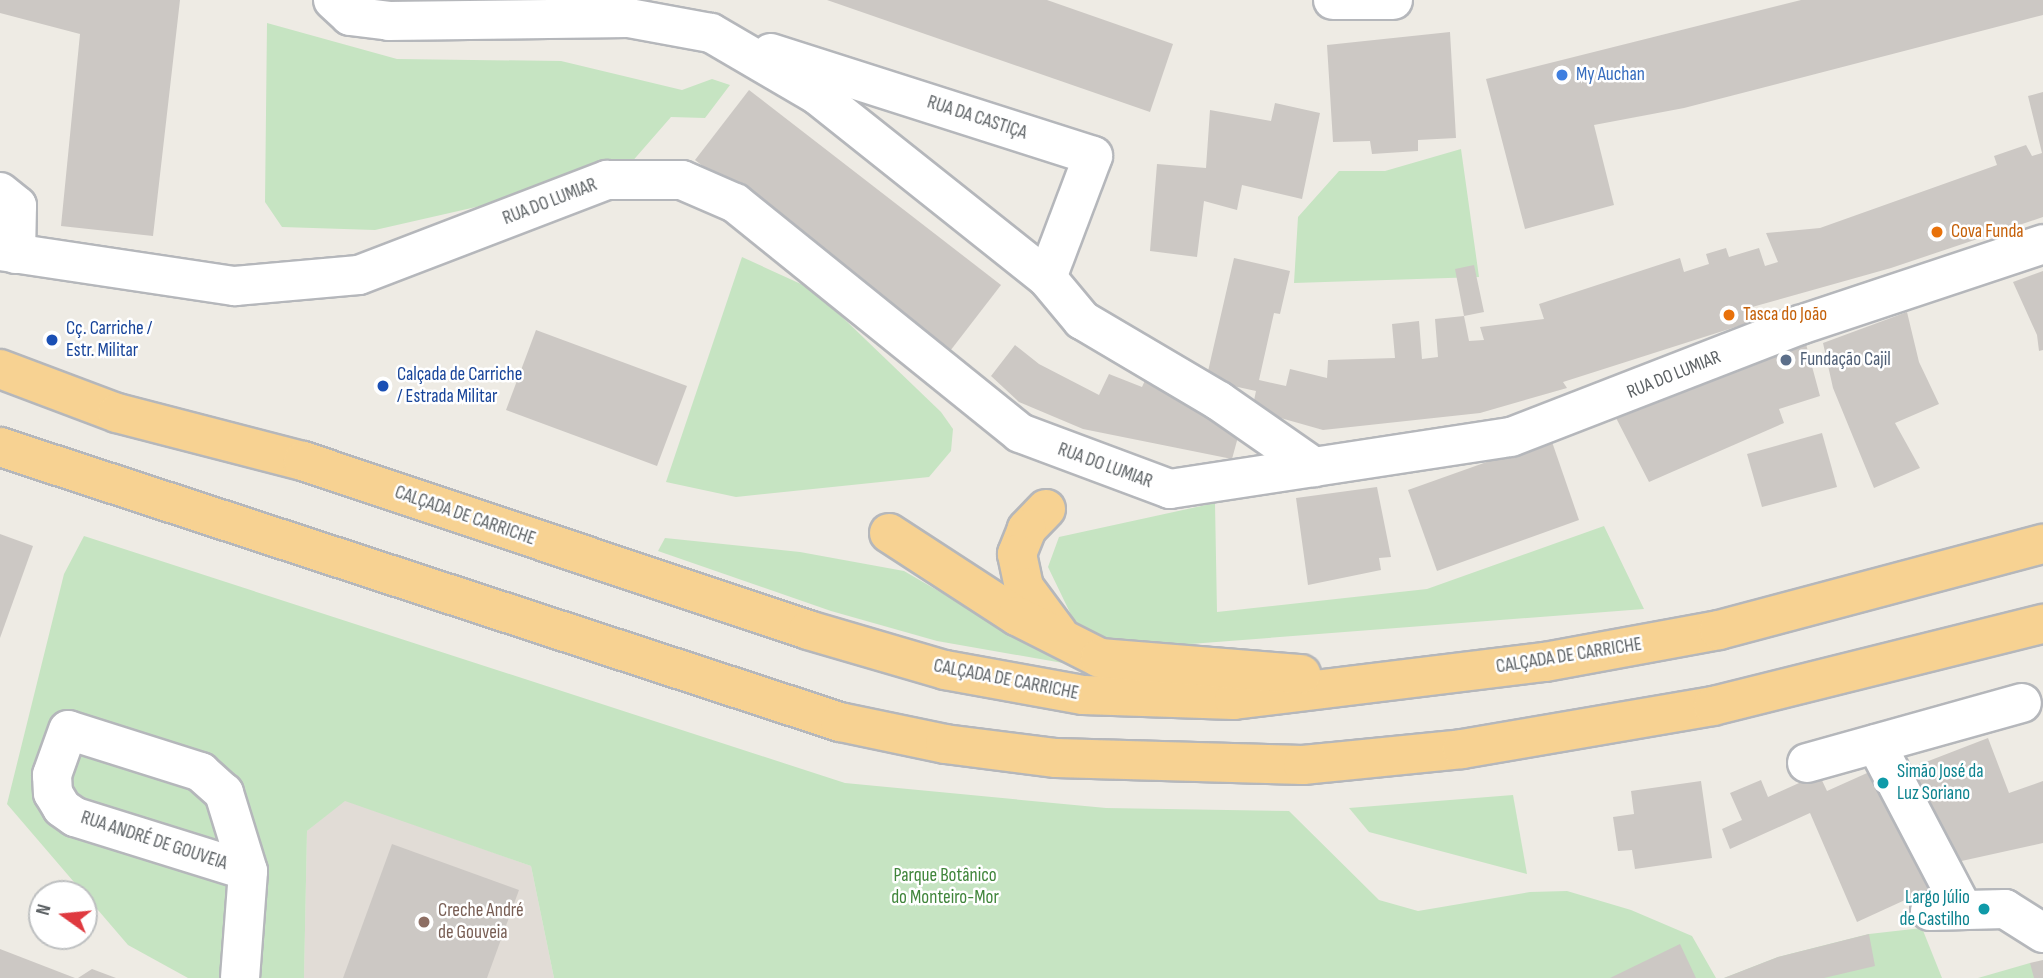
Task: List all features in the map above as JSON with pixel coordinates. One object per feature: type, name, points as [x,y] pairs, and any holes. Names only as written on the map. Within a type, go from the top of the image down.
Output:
[{"type":"highway","name":"CALÇADA DE CARRICHE","points":[[0,369],[117,413],[303,461],[808,631],[945,670],[1083,695],[1234,700],[1545,662],[1719,630],[2043,544]]},
{"type":"highway","points":[[0,386],[117,413]]},
{"type":"highway","points":[[0,447],[839,722],[945,744],[1056,758],[1303,765],[1462,749],[1713,706],[2043,624]]},
{"type":"highway","points":[[1046,509],[1027,529],[1017,554],[1024,587],[1066,643]]},
{"type":"highway","points":[[889,533],[1066,643],[1100,658],[1140,664],[1387,680]]},
{"type":"street","name":"RUA DA CASTIÇA","points":[[333,0],[350,16],[389,22],[629,18],[711,33],[817,95],[1047,278],[1082,320],[1219,401],[1314,467]]},
{"type":"street","points":[[1333,0],[1393,0]]},
{"type":"street","name":"RUA DA CASTIÇA","points":[[735,45],[807,62],[1093,156],[1047,278]]},
{"type":"street","name":"RUA DO LUMIAR","points":[[8,253],[235,286],[359,275],[607,180],[682,180],[735,203],[1020,433],[1170,489],[1511,437],[1800,325],[2043,244]]},
{"type":"street","points":[[0,192],[17,206],[8,253]]},
{"type":"street","points":[[1807,763],[2022,703]]},
{"type":"street","name":"RUA ANDRÉ DE GOUVEIA","points":[[240,978],[248,871],[233,815],[215,780],[68,730],[52,775],[53,793],[62,808],[75,817],[248,871]]},
{"type":"street","points":[[1876,744],[1946,911],[2005,909],[2043,933]]},
{"type":"shaded area","name":"Creche André de Gouveia","points":[[345,800],[531,866],[554,978],[304,978],[307,831]]},
{"type":"green space","points":[[267,23],[397,59],[561,61],[682,90],[712,79],[730,85],[705,118],[671,117],[630,164],[542,192],[375,230],[282,227],[265,202]]},
{"type":"green space","points":[[1461,149],[1479,277],[1294,283],[1298,217],[1339,171],[1385,171]]},
{"type":"green space","points":[[742,257],[814,290],[941,412],[953,429],[951,451],[929,477],[736,497],[666,482]]},
{"type":"green space","points":[[1215,503],[1217,612],[1427,589],[1604,526],[1644,609],[1151,647],[1098,644],[1075,623],[1048,567],[1059,537]]},
{"type":"green space","name":"Parque Botânico do Monteiro-Mor","points":[[84,536],[845,783],[1106,808],[1289,811],[1379,900],[1418,911],[1530,892],[1567,891],[1631,910],[1692,936],[1716,978],[554,978],[531,866],[345,801],[307,831],[304,978],[188,978],[128,945],[98,910],[98,880],[72,880],[7,804],[64,574]]},
{"type":"green space","points":[[665,538],[800,552],[904,571],[1063,663],[937,641],[831,611],[658,551]]},
{"type":"green space","points":[[1513,795],[1527,874],[1369,832],[1349,808]]},
{"type":"green space","points":[[1922,928],[1942,978],[1724,978],[1778,957],[1869,934]]},
{"type":"green space","points":[[2030,963],[2043,978],[1978,978]]},
{"type":"building","points":[[0,0],[180,0],[153,236],[61,226],[80,34],[0,13]]},
{"type":"building","points":[[827,0],[1047,0],[1173,44],[1150,112]]},
{"type":"building","points":[[1801,0],[2043,0],[2043,15],[1684,108],[1594,125],[1614,205],[1525,229],[1486,79]]},
{"type":"building","points":[[1450,32],[1456,138],[1418,140],[1418,151],[1372,154],[1370,141],[1333,142],[1327,45]]},
{"type":"building","points":[[749,90],[1001,285],[947,355],[695,160]]},
{"type":"building","points":[[2043,92],[2043,217],[1891,268],[1745,309],[1748,323],[1563,382],[1567,388],[1480,413],[1323,430],[1252,410],[1256,391],[1206,380],[1234,258],[1290,271],[1280,314],[1274,313],[1259,380],[1286,386],[1290,369],[1327,378],[1328,360],[1395,358],[1392,324],[1419,321],[1422,359],[1438,357],[1435,319],[1464,316],[1469,341],[1484,340],[1480,327],[1544,319],[1539,304],[1680,258],[1684,272],[1709,264],[1706,254],[1726,248],[1729,257],[1759,248],[1765,266],[1778,262],[1766,233],[1820,228],[1997,165],[1994,156],[2026,145],[2032,156],[2042,153],[2028,96]]},
{"type":"building","points":[[1275,103],[1320,113],[1302,199],[1242,185],[1237,210],[1204,201],[1197,257],[1150,251],[1157,164],[1206,168],[1210,110],[1271,121]]},
{"type":"building","points":[[1474,265],[1484,312],[1464,316],[1455,269]]},
{"type":"building","points":[[2043,271],[2043,350],[2039,351],[2037,335],[2013,282]]},
{"type":"building","points":[[1907,312],[1919,362],[1939,404],[1895,423],[1920,468],[1874,488],[1833,388],[1823,343]]},
{"type":"building","points":[[536,330],[687,386],[657,466],[506,410]]},
{"type":"building","points":[[1806,344],[1820,396],[1779,409],[1784,423],[1649,482],[1614,414]]},
{"type":"building","points":[[1015,345],[1039,364],[1099,395],[1109,374],[1142,387],[1147,376],[1238,437],[1232,459],[1083,429],[1019,402],[991,376]]},
{"type":"building","points":[[1822,433],[1837,487],[1762,507],[1747,454]]},
{"type":"building","points":[[1551,439],[1579,520],[1437,571],[1408,490]]},
{"type":"building","points":[[1377,487],[1391,557],[1379,558],[1381,570],[1308,585],[1296,498]]},
{"type":"building","points":[[0,534],[33,546],[0,638]]},
{"type":"building","points":[[1988,738],[2009,793],[2043,781],[2043,843],[1957,862],[1900,772]]},
{"type":"building","points":[[1876,769],[1929,889],[1857,922],[1810,813],[1730,849],[1722,829],[1742,820],[1730,793],[1761,780],[1768,797],[1819,774],[1827,791]]},
{"type":"building","points":[[1701,781],[1712,858],[1635,869],[1632,850],[1618,851],[1613,817],[1634,814],[1631,791]]},
{"type":"building","points":[[392,844],[519,890],[487,978],[343,978]]},
{"type":"building","points":[[1869,934],[1875,966],[1824,978],[1724,978],[1778,957]]},
{"type":"building","points":[[1680,944],[1696,978],[1610,978]]},
{"type":"building","points":[[0,949],[75,978],[0,978]]},
{"type":"building","points":[[2043,960],[2043,978],[2034,978],[2030,963]]},
{"type":"building","points":[[92,969],[116,978],[78,978]]},
{"type":"place","name":"My Auchan","points":[[1562,75]]},
{"type":"place","name":"Cova Funda","points":[[1937,232]]},
{"type":"place","name":"Tasca do João","points":[[1729,315]]},
{"type":"place","name":"Cç. Carriche / Estr. Militar","points":[[52,340]]},
{"type":"place","name":"Fundação Cajil","points":[[1786,360]]},
{"type":"place","name":"Calçada de Carriche / Estrada Militar","points":[[383,386]]},
{"type":"place","name":"Simão José da Luz Soriano","points":[[1883,783]]},
{"type":"place","name":"Largo Júlio de Castilho","points":[[1984,909]]},
{"type":"place","name":"Creche André de Gouveia","points":[[424,922]]}]
